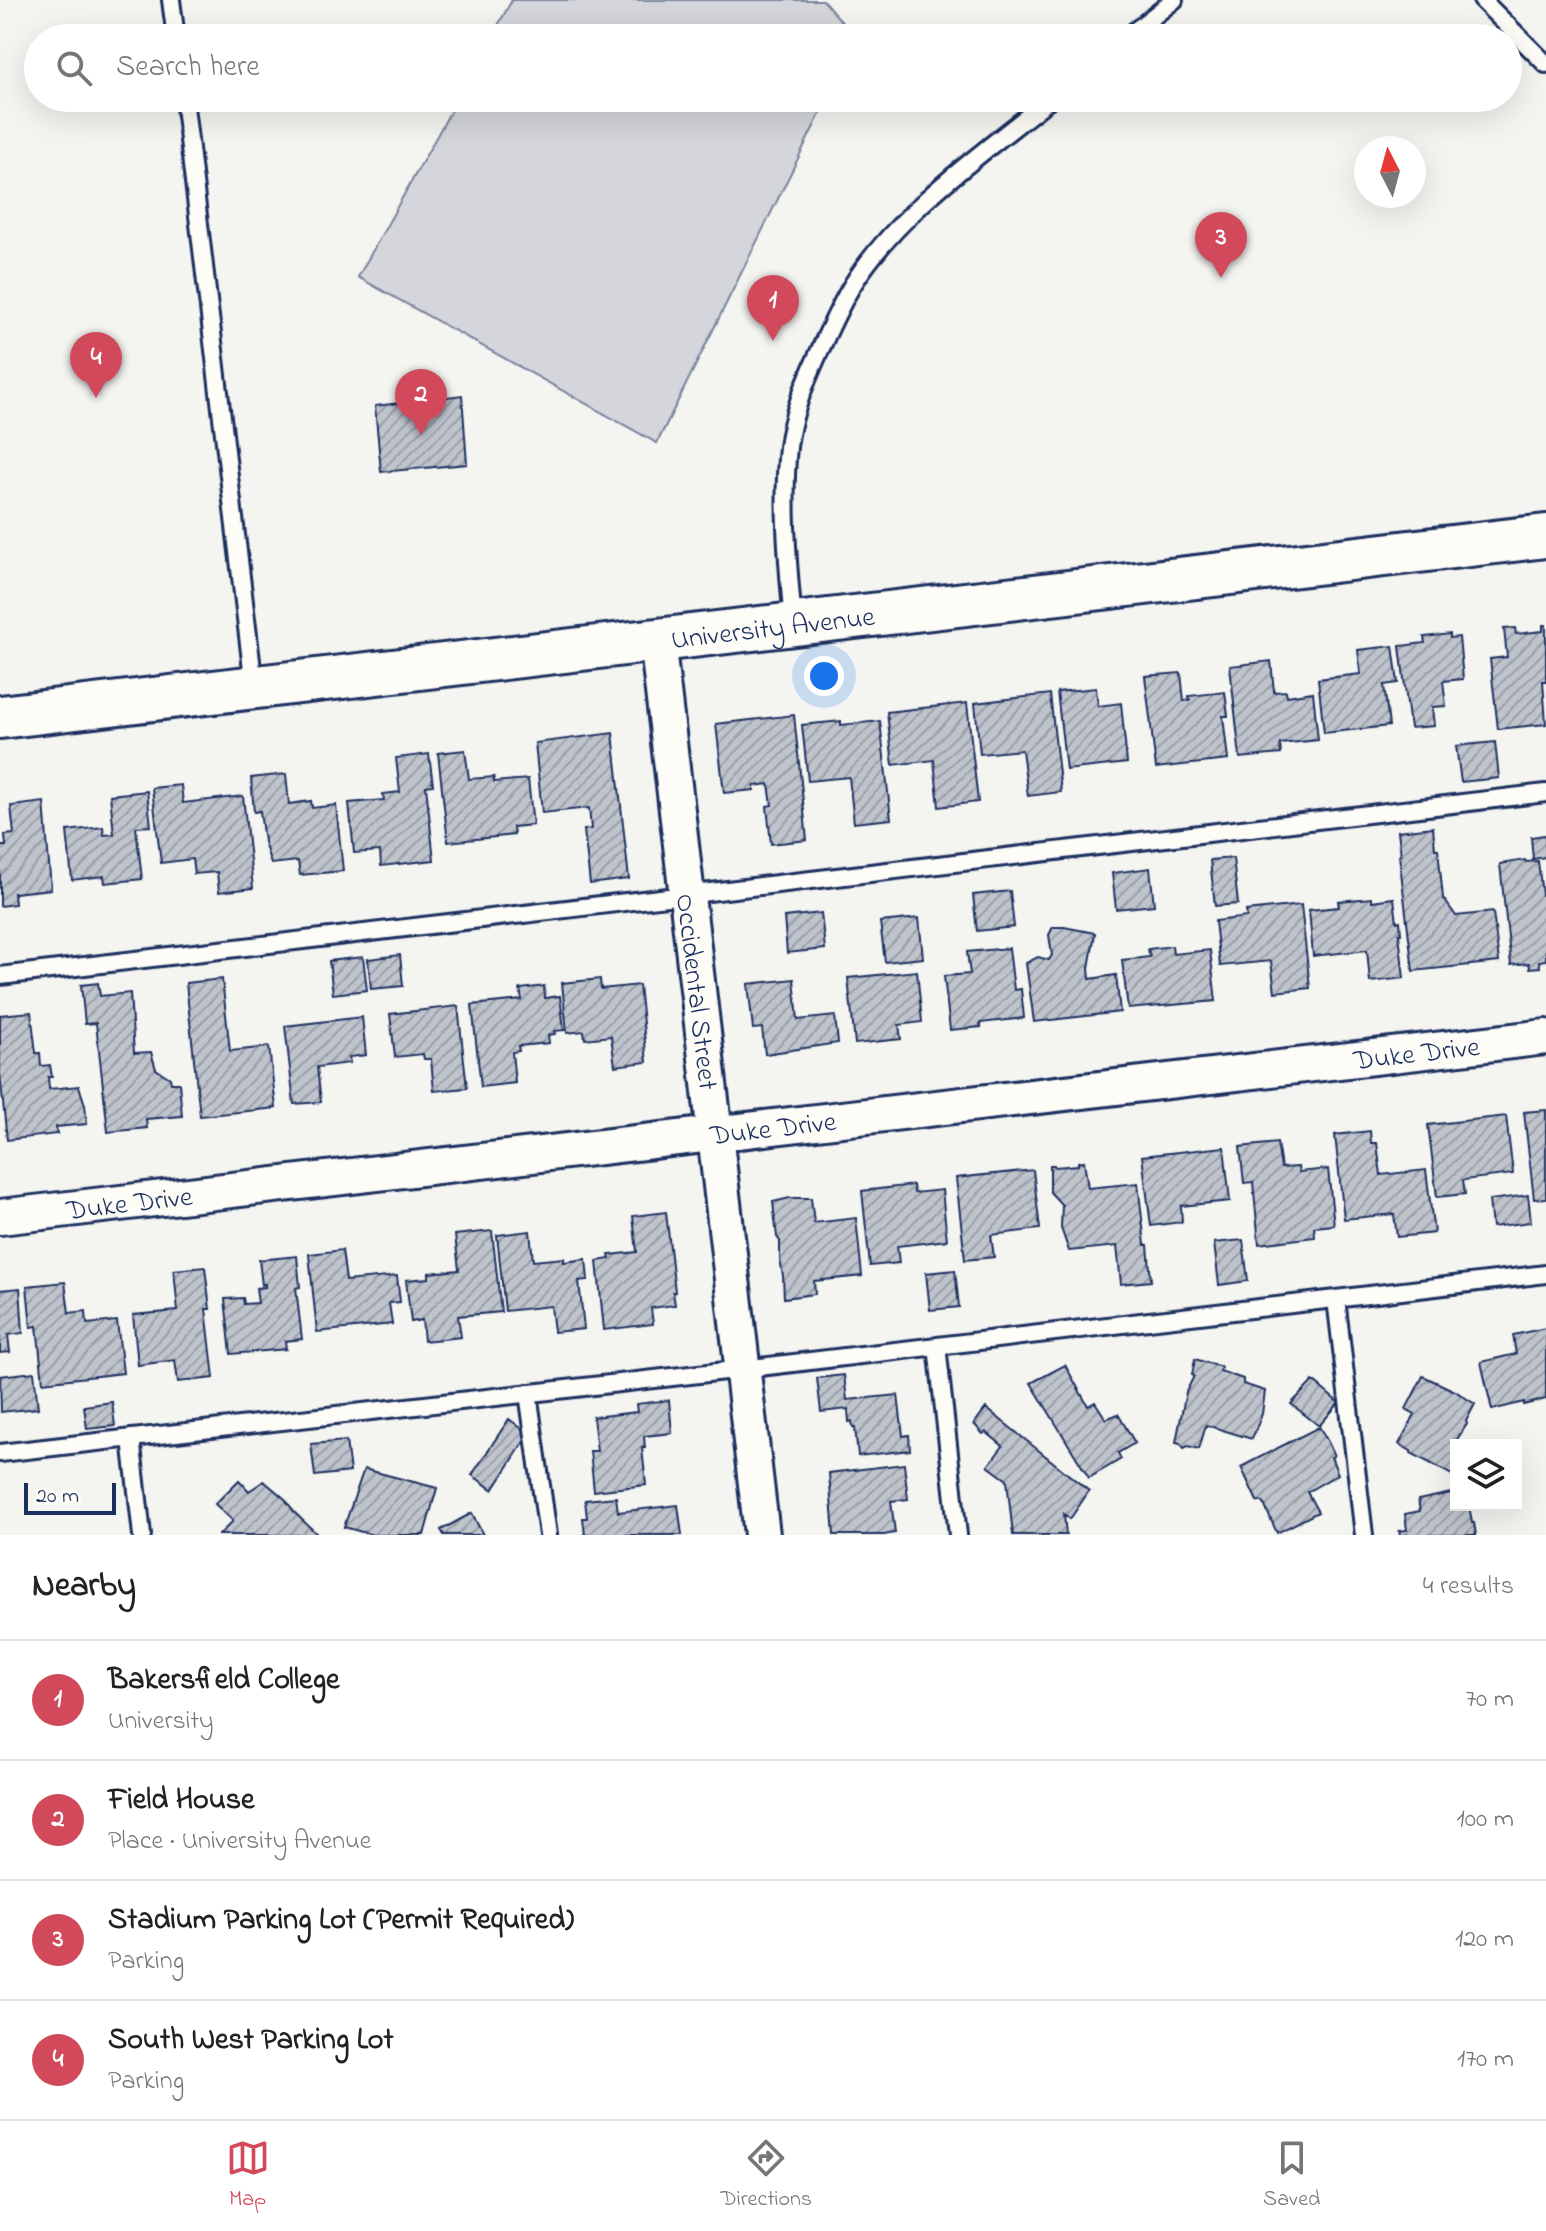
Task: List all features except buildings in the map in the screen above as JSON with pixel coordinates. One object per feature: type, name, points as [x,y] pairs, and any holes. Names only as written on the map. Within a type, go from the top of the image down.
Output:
[{"type":"street","name":"University Avenue","points":[[0,717],[1546,536]]},
{"type":"street","name":"Occidental Street","points":[[657,640],[762,1535]]},
{"type":"street","name":"Duke Drive","points":[[0,1217],[1546,1037]]},
{"type":"lane","points":[[171,0],[174,24]]},
{"type":"lane","points":[[1144,24],[1174,0]]},
{"type":"lane","points":[[1482,0],[1506,24]]},
{"type":"lane","points":[[1522,40],[1546,64]]},
{"type":"lane","points":[[186,112],[254,687]]},
{"type":"lane","points":[[793,625],[785,495],[789,444],[801,392],[835,317],[853,283],[921,205],[1034,112]]},
{"type":"lane","points":[[0,976],[1546,793]]},
{"type":"lane","points":[[0,1453],[1546,1274]]},
{"type":"lane","points":[[1336,1299],[1364,1535]]},
{"type":"lane","points":[[937,1346],[958,1535]]},
{"type":"lane","points":[[528,1393],[548,1535]]},
{"type":"lane","points":[[131,1438],[142,1535]]},
{"type":"shaded area","points":[[512,0],[823,0],[844,24],[499,24]]},
{"type":"shaded area","points":[[450,112],[821,112],[657,443],[358,277]]},
{"type":"place","name":"Stadium Parking Lot (Permit Required)","points":[[1221,278]]},
{"type":"place","name":"Bakersfield College","points":[[773,341]]},
{"type":"place","name":"South West Parking Lot","points":[[96,398]]},
{"type":"place","name":"Field House","points":[[421,435]]}]
